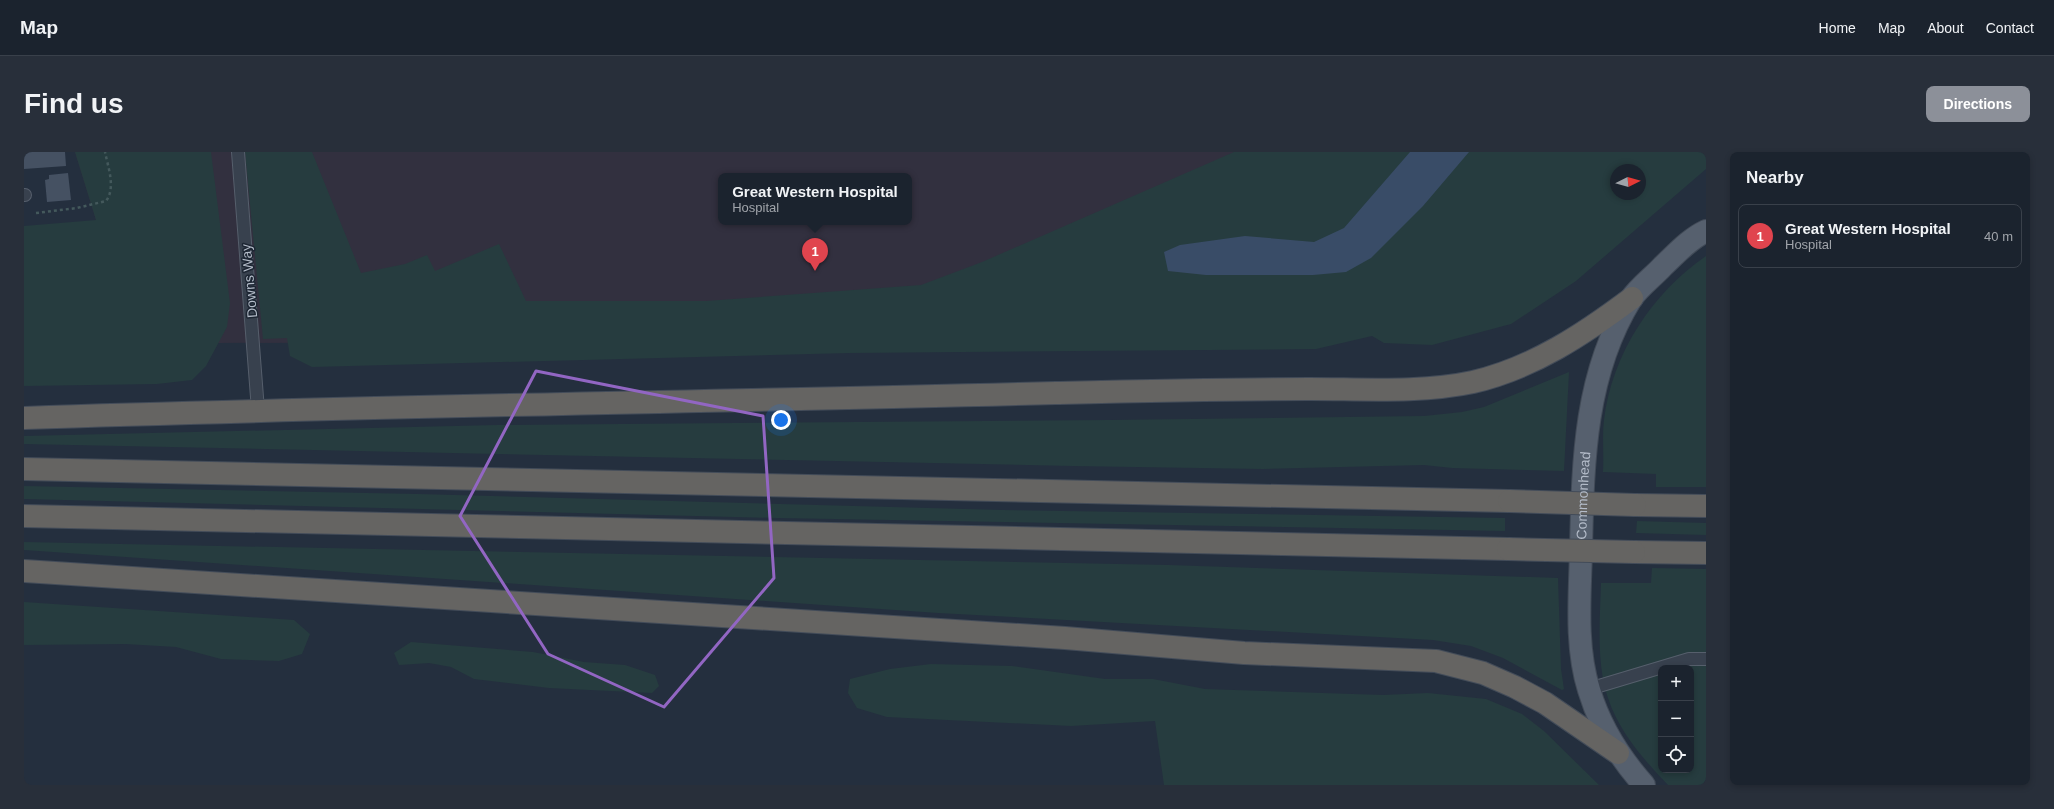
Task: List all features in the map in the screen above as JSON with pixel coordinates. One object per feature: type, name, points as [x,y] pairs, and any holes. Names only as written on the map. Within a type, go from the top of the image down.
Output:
[{"type":"highway","points":[[24,418],[258,410],[721,401],[1198,389],[1347,389],[1450,386],[1476,381],[1507,372],[1535,360],[1595,326],[1632,298]]},
{"type":"highway","points":[[24,469],[1706,506]]},
{"type":"highway","points":[[24,516],[1706,553]]},
{"type":"highway","points":[[24,571],[1065,638],[1244,653],[1436,662],[1483,673],[1515,687],[1545,703],[1618,753]]},
{"type":"main road","name":"Commonhead","points":[[1644,785],[1618,753],[1603,726],[1588,689],[1581,641],[1580,591],[1582,511],[1588,425],[1600,370],[1611,339],[1632,298],[1680,250],[1704,231]]},
{"type":"lane","name":"Downs Way","points":[[238,152],[258,410]]},
{"type":"lane","points":[[1588,689],[1689,659],[1706,659]]},
{"type":"path","points":[[32,213],[76,208],[106,201],[110,195],[110,180],[105,152]]},
{"type":"highlighted area","points":[[536,371],[763,416],[774,578],[664,707],[548,654],[460,516]]},
{"type":"shaded area","points":[[75,152],[1658,152],[1630,164],[1610,164],[1610,189],[521,342],[217,343],[193,335],[96,220]]},
{"type":"green space","points":[[75,152],[211,152],[230,303],[227,327],[206,366],[192,380],[157,384],[24,386],[24,226],[96,220]]},
{"type":"green space","points":[[245,152],[312,152],[361,273],[405,264],[427,255],[435,271],[499,244],[526,301],[706,301],[921,285],[982,262],[1234,152],[1706,152],[1706,169],[1576,281],[1511,324],[1432,345],[1384,343],[1372,336],[1316,349],[850,353],[312,367],[290,356],[287,338],[263,339]]},
{"type":"green space","points":[[1706,256],[1706,487],[1656,487],[1656,474],[1603,472],[1603,426],[1608,396],[1626,349],[1638,327],[1668,288],[1686,271]]},
{"type":"green space","points":[[1569,372],[1564,471],[1452,468],[1424,465],[1263,469],[1072,466],[24,444],[24,436],[497,425],[1424,416],[1462,412],[1484,407]]},
{"type":"green space","points":[[24,486],[418,494],[1003,510],[1505,518],[1505,531],[777,518],[24,499]]},
{"type":"green space","points":[[1637,521],[1706,523],[1706,535],[1636,533]]},
{"type":"green space","points":[[24,542],[1169,565],[1558,578],[1561,669],[1564,689],[1562,690],[1503,658],[1471,646],[1433,640],[938,613],[24,550]]},
{"type":"green space","points":[[1652,568],[1706,569],[1706,785],[1668,785],[1650,766],[1625,734],[1613,710],[1604,684],[1600,656],[1601,583],[1651,583]]},
{"type":"green space","points":[[24,602],[294,620],[310,634],[302,654],[279,661],[221,659],[176,647],[125,644],[24,645]]},
{"type":"green space","points":[[411,642],[533,652],[584,662],[625,665],[655,675],[659,686],[652,693],[549,688],[474,679],[451,667],[429,663],[399,665],[394,653]]},
{"type":"green space","points":[[931,664],[1012,666],[1105,679],[1153,679],[1205,689],[1383,695],[1428,693],[1486,699],[1522,714],[1544,731],[1599,785],[1164,785],[1155,721],[1071,726],[887,717],[857,708],[848,693],[850,679],[890,669]]},
{"type":"water","points":[[1410,152],[1469,152],[1423,206],[1371,258],[1346,272],[1313,275],[1206,275],[1168,271],[1164,252],[1180,245],[1245,236],[1314,242],[1344,228]]},
{"type":"building","points":[[24,152],[65,152],[66,166],[24,169]]},
{"type":"building","points":[[68,173],[71,200],[47,202],[45,180],[49,179],[49,175]]},
{"type":"place","name":"Great Western Hospital","points":[[815,271]]}]
